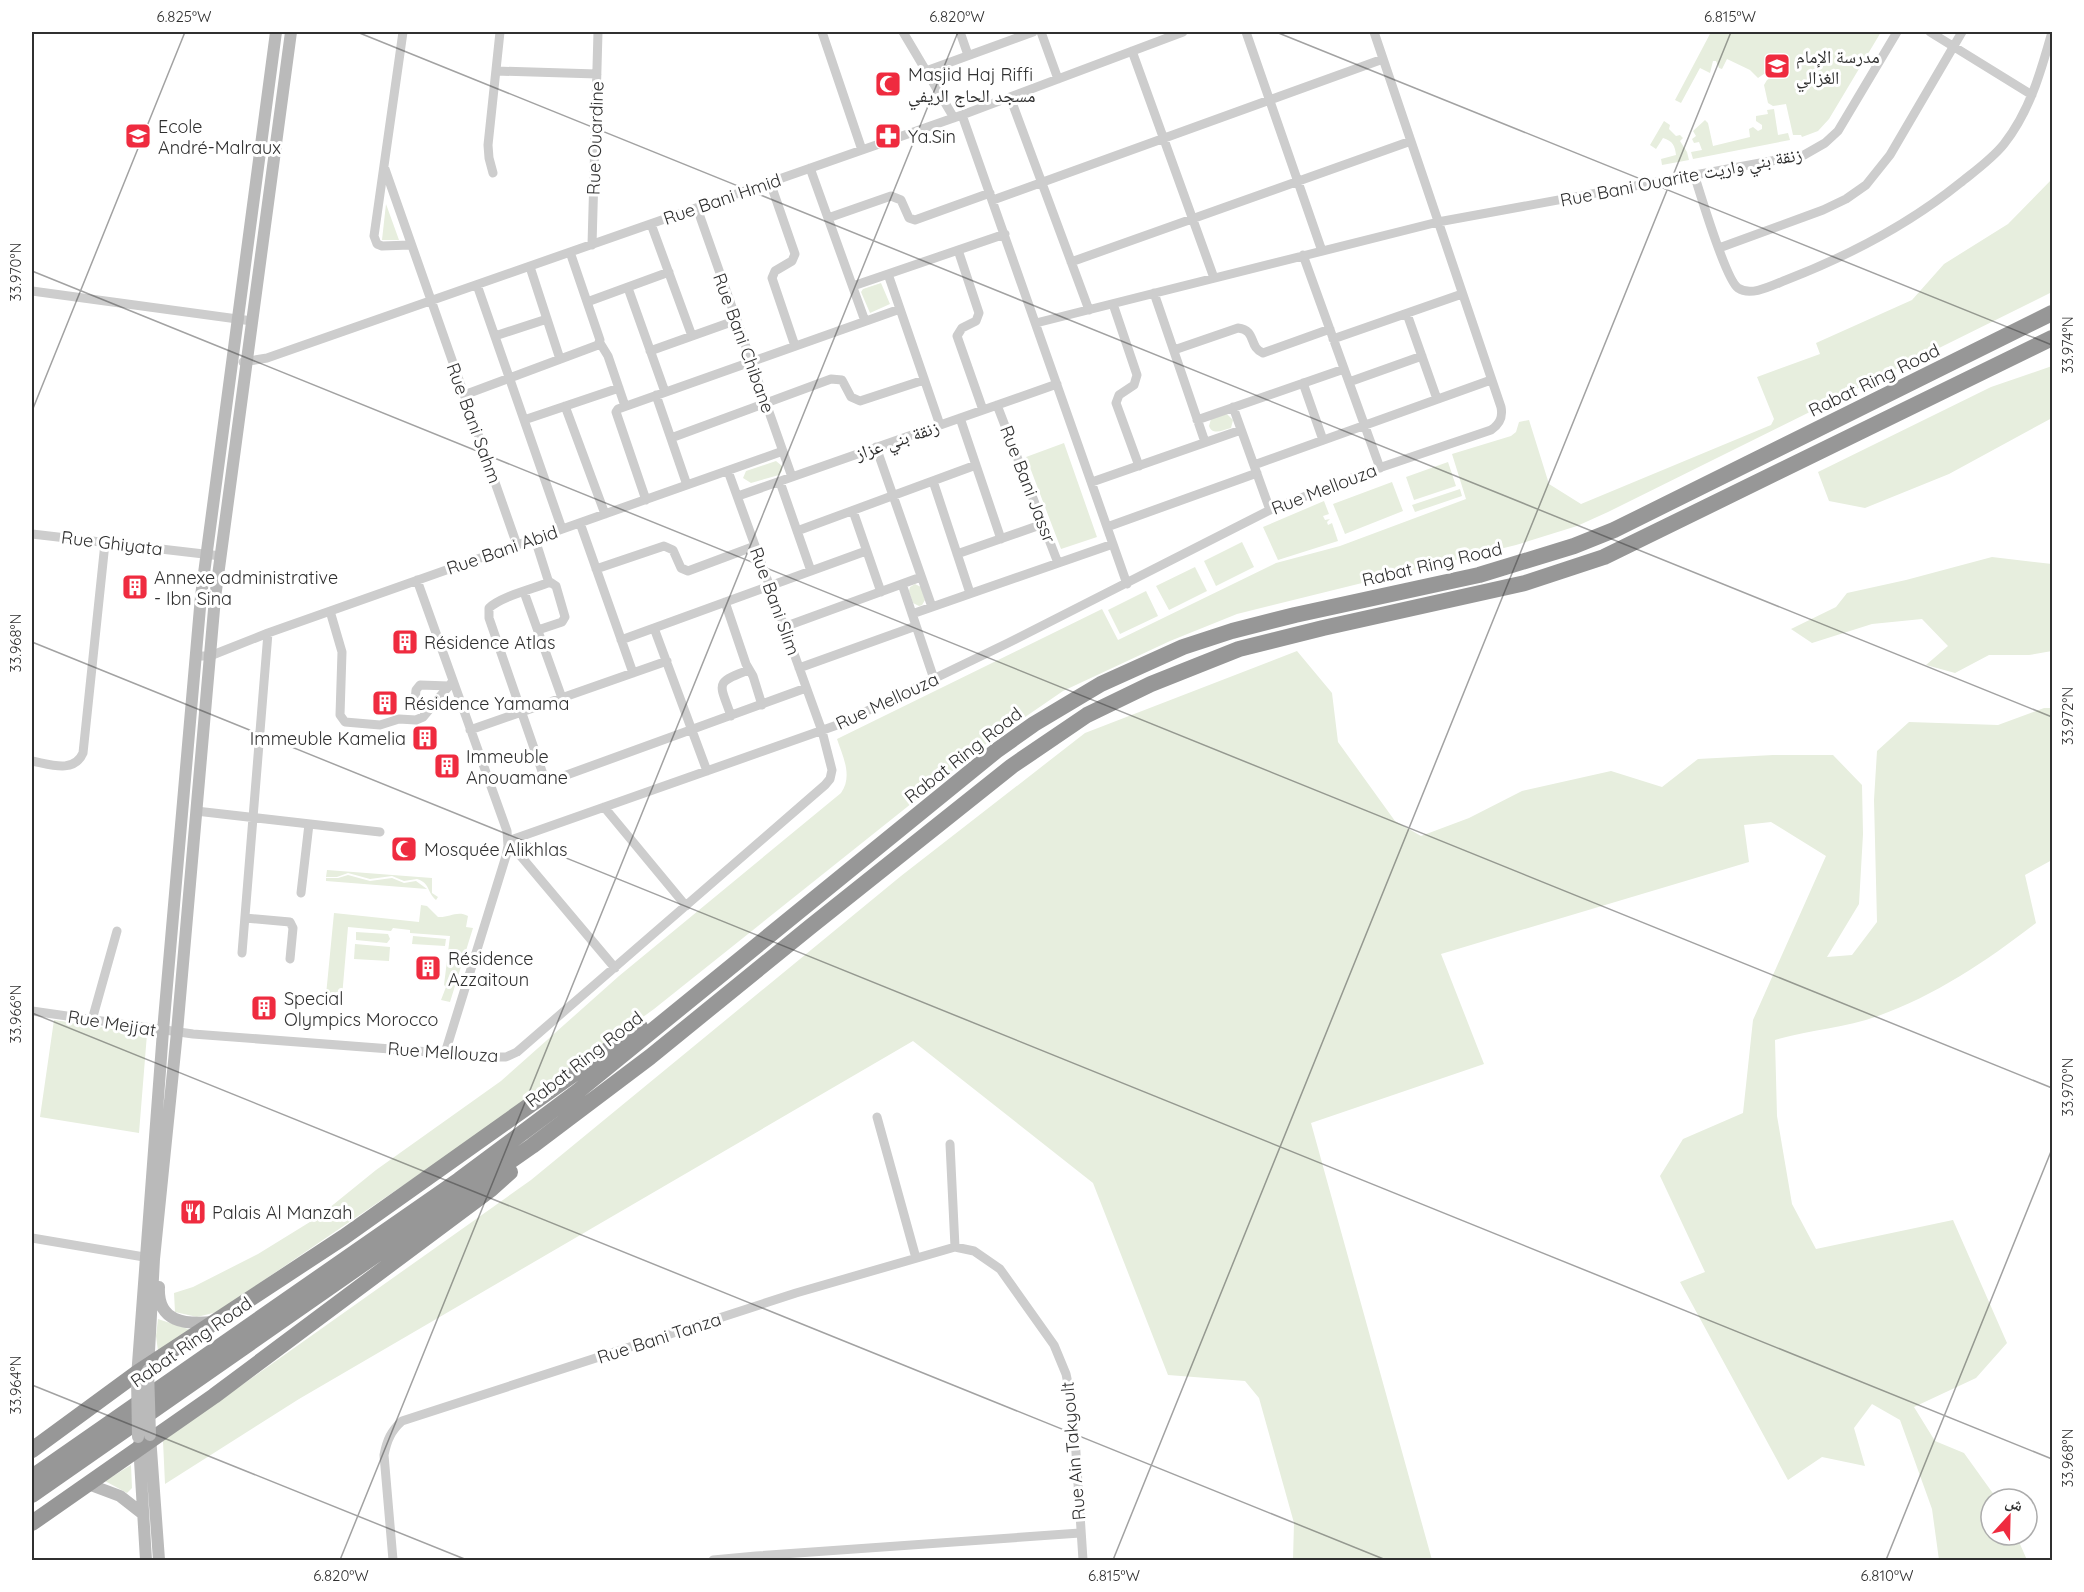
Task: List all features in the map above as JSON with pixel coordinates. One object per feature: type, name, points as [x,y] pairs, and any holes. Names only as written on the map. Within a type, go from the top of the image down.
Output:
[{"type":"highway","name":"Rabat Ring Road","points":[[32,1477],[459,1180],[577,1092],[996,751],[1034,724],[1109,680],[1183,647],[1232,631],[1479,575],[1574,546],[1655,511],[2052,313]]},
{"type":"highway","name":"Rabat Ring Road","points":[[32,1495],[532,1146],[650,1057],[995,779],[1052,737],[1087,715],[1151,684],[1239,650],[1323,628],[1525,583],[1604,557],[2052,338]]},
{"type":"highway","points":[[32,1450],[215,1322],[410,1191],[700,982],[737,962]]},
{"type":"highway","points":[[32,1523],[491,1189],[532,1146]]},
{"type":"street","points":[[146,1560],[143,1514],[145,1440],[143,1372],[163,1031],[196,656],[200,554],[238,319],[276,32]]},
{"type":"street","points":[[150,1258],[160,1200],[196,811],[216,654],[221,556],[252,361],[252,321],[291,32]]},
{"type":"street","points":[[403,32],[375,241],[382,246],[410,245]]},
{"type":"street","points":[[493,173],[488,145],[500,32]]},
{"type":"street","name":"Rue Ouardine","points":[[592,245],[598,32]]},
{"type":"street","points":[[822,32],[862,150]]},
{"type":"street","points":[[903,32],[926,71],[958,116],[991,197],[1127,584]]},
{"type":"street","points":[[960,32],[968,55]]},
{"type":"street","points":[[926,71],[1033,32]]},
{"type":"street","points":[[1041,32],[1058,79]]},
{"type":"street","name":"Rue Bani Hmid","points":[[252,361],[530,267],[862,150],[1183,32]]},
{"type":"street","points":[[1246,32],[1322,251]]},
{"type":"street","name":"Rue Mellouza","points":[[193,1034],[496,1057],[512,1055],[827,782],[832,770],[822,731],[1127,584],[1270,510],[1496,427],[1502,412],[1374,32]]},
{"type":"street","name":"Rue Bani Ouarite زنقة بني واريت","points":[[1036,323],[1438,222],[1804,155],[1825,143],[1838,131],[1897,32]]},
{"type":"street","points":[[1930,32],[2032,94]]},
{"type":"street","points":[[1719,248],[1823,210],[1846,199],[1866,185],[1890,155],[1962,32]]},
{"type":"street","points":[[1694,174],[1732,283],[1748,291],[1779,282],[1857,249],[1911,218],[1952,190],[2002,146],[2017,124],[2032,94],[2050,47],[2052,32]]},
{"type":"street","points":[[1132,51],[1214,278]]},
{"type":"street","points":[[828,218],[891,196],[900,200],[909,218],[915,220],[1042,183],[1383,59]]},
{"type":"street","points":[[496,72],[597,74]]},
{"type":"street","points":[[1010,97],[1089,310]]},
{"type":"street","points":[[1071,262],[1411,141]]},
{"type":"street","points":[[810,168],[866,321]]},
{"type":"street","name":"Rue Bani Sahm","points":[[385,169],[517,545]]},
{"type":"street","points":[[770,182],[795,254],[792,261],[775,271],[772,278],[795,346]]},
{"type":"street","name":"Rue Bani Chibane","points":[[697,208],[792,477]]},
{"type":"street","points":[[651,224],[692,336]]},
{"type":"street","points":[[853,286],[1005,234]]},
{"type":"street","points":[[958,250],[979,313],[976,321],[962,328],[957,336],[983,410]]},
{"type":"street","points":[[570,252],[600,343],[608,356],[625,406]]},
{"type":"street","points":[[1303,255],[1380,468]]},
{"type":"street","points":[[530,267],[560,359]]},
{"type":"street","points":[[587,302],[669,272]]},
{"type":"street","points":[[888,274],[940,425]]},
{"type":"street","points":[[477,285],[562,529]]},
{"type":"street","points":[[628,288],[650,351],[671,438],[687,485]]},
{"type":"street","points":[[32,291],[252,321]]},
{"type":"street","points":[[1154,293],[1205,442]]},
{"type":"street","points":[[1174,350],[1238,328],[1250,333],[1256,348],[1263,353],[1407,314],[1462,294]]},
{"type":"street","points":[[1113,304],[1137,375],[1134,385],[1119,395],[1116,403],[1139,466]]},
{"type":"street","points":[[646,500],[616,412],[618,409],[900,309]]},
{"type":"street","points":[[1407,314],[1437,399]]},
{"type":"street","points":[[495,336],[547,318]]},
{"type":"street","points":[[650,351],[736,320]]},
{"type":"street","points":[[464,395],[596,347],[600,343]]},
{"type":"street","points":[[1349,382],[1422,356]]},
{"type":"street","points":[[232,360],[252,361]]},
{"type":"street","points":[[1197,420],[1344,369]]},
{"type":"street","points":[[671,438],[833,379],[842,380],[851,397],[860,401],[924,380]]},
{"type":"street","points":[[1107,527],[1256,469],[1323,440],[1491,380]]},
{"type":"street","points":[[1303,383],[1323,440]]},
{"type":"street","name":"زنقة بني عزاز","points":[[738,496],[1057,384]]},
{"type":"street","points":[[524,420],[619,388]]},
{"type":"street","name":"Rue Bani Jassr","points":[[998,405],[1058,563]]},
{"type":"street","points":[[565,406],[605,514]]},
{"type":"street","points":[[1233,407],[1270,510]]},
{"type":"street","points":[[960,418],[1001,539]]},
{"type":"street","points":[[1092,482],[1241,430]]},
{"type":"street","points":[[876,447],[932,607]]},
{"type":"street","name":"Rue Bani Abid","points":[[216,654],[268,633],[783,452]]},
{"type":"street","points":[[797,531],[976,465]]},
{"type":"street","name":"Rue Bani Slim","points":[[728,471],[822,731]]},
{"type":"street","points":[[933,481],[970,593]]},
{"type":"street","points":[[780,482],[811,571]]},
{"type":"street","points":[[853,511],[881,592]]},
{"type":"street","points":[[580,523],[633,673]]},
{"type":"street","points":[[957,554],[1043,524]]},
{"type":"street","name":"Rue Ghiyata","points":[[32,534],[221,556]]},
{"type":"street","points":[[535,539],[549,583]]},
{"type":"street","points":[[32,761],[68,766],[76,763],[82,753],[105,543]]},
{"type":"street","points":[[912,614],[1113,544]]},
{"type":"street","points":[[596,569],[664,546],[670,548],[681,568],[688,571],[755,546]]},
{"type":"street","points":[[621,640],[866,550]]},
{"type":"street","points":[[784,627],[921,577]]},
{"type":"street","points":[[417,580],[451,684],[507,831],[508,841],[506,856],[445,1053]]},
{"type":"street","points":[[538,630],[562,622],[566,617],[556,586],[549,583],[491,605],[488,614],[544,777],[550,781],[806,688]]},
{"type":"street","points":[[902,584],[934,679]]},
{"type":"street","points":[[524,592],[562,698]]},
{"type":"street","points":[[725,602],[762,705]]},
{"type":"street","points":[[330,611],[342,652],[340,715],[343,720],[380,725],[399,719],[416,720],[423,717],[451,684]]},
{"type":"street","points":[[799,668],[916,626]]},
{"type":"street","points":[[654,628],[707,771]]},
{"type":"street","points":[[242,953],[268,633]]},
{"type":"street","points":[[196,656],[216,654]]},
{"type":"street","points":[[470,730],[667,661]]},
{"type":"street","points":[[731,716],[722,690],[723,682],[726,678],[749,670]]},
{"type":"street","points":[[416,702],[416,690],[420,685],[451,684]]},
{"type":"street","points":[[508,841],[822,731]]},
{"type":"street","points":[[604,807],[686,906]]},
{"type":"street","points":[[196,811],[380,832]]},
{"type":"street","points":[[301,893],[309,824]]},
{"type":"street","points":[[508,841],[615,968]]},
{"type":"street","points":[[245,918],[290,922],[293,928],[290,959]]},
{"type":"street","points":[[92,1020],[117,932]]},
{"type":"street","name":"Rue Mejjat","points":[[32,1011],[193,1034]]},
{"type":"street","points":[[877,1117],[916,1258]]},
{"type":"street","points":[[950,1144],[955,1247]]},
{"type":"street","points":[[160,1200],[163,1213],[158,1299],[160,1305],[172,1317],[188,1322],[215,1322]]},
{"type":"street","points":[[32,1239],[150,1258]]},
{"type":"street","name":"Rue Bani Tanza","points":[[393,1560],[384,1455],[387,1440],[393,1429],[402,1421],[785,1297],[955,1247]]},
{"type":"street","name":"Rue Ain Takyoult","points":[[955,1247],[974,1251],[1000,1269],[1054,1345],[1066,1374],[1072,1407],[1083,1560]]},
{"type":"street","points":[[145,1440],[159,1560]]},
{"type":"street","points":[[88,1484],[120,1496],[143,1514]]},
{"type":"street","points":[[713,1560],[1080,1533]]},
{"type":"green space","points":[[1711,32],[1881,32],[1829,119],[1818,131],[1802,137],[1793,135],[1786,104],[1773,106],[1768,103],[1764,85],[1767,80],[1782,71],[1777,65],[1758,78],[1750,70],[1727,59],[1722,69],[1716,61],[1713,61],[1710,73],[1700,68],[1681,103],[1675,100]]},
{"type":"green space","points":[[1774,109],[1778,135],[1788,133],[1790,140],[1693,159],[1691,152],[1702,150],[1699,142],[1694,143],[1692,139],[1696,136],[1693,131],[1705,120],[1708,123],[1713,146],[1750,137],[1749,129],[1753,127],[1758,131],[1762,129],[1762,125],[1756,121],[1756,116],[1768,114],[1767,110]]},
{"type":"green space","points":[[1664,121],[1670,125],[1669,129],[1676,136],[1680,135],[1683,138],[1680,141],[1689,160],[1662,165],[1661,159],[1676,155],[1673,144],[1666,139],[1663,138],[1656,149],[1650,145]]},
{"type":"green space","points":[[2052,179],[2052,292],[1577,526],[1516,545],[1237,614],[1170,641],[1063,691],[986,744],[654,1009],[523,1104],[217,1312],[197,1317],[175,1312],[174,1293],[193,1287],[258,1254],[318,1217],[376,1170],[501,1081],[619,976],[841,793],[845,787],[847,773],[837,739],[1102,609],[1118,640],[1276,563],[1340,546],[1466,499],[1452,454],[1511,436],[1516,432],[1519,422],[1529,420],[1549,484],[1581,504],[1771,425],[1774,419],[1757,377],[1820,354],[1816,343],[1912,300],[1944,264],[2008,224]]},
{"type":"green space","points":[[386,204],[399,240],[382,240]]},
{"type":"green space","points":[[881,283],[890,304],[870,313],[861,292],[863,289]]},
{"type":"green space","points":[[2052,366],[2052,418],[1949,474],[1865,508],[1829,501],[1818,472],[1991,387]]},
{"type":"green space","points":[[1227,414],[1233,420],[1231,428],[1213,431],[1209,426],[1211,419]]},
{"type":"green space","points":[[1064,443],[1097,537],[1061,549],[1026,457]]},
{"type":"green space","points":[[776,461],[782,466],[779,475],[751,483],[743,478],[746,471]]},
{"type":"green space","points":[[1448,462],[1456,486],[1414,500],[1406,477]]},
{"type":"green space","points":[[1392,482],[1403,511],[1345,534],[1333,504]]},
{"type":"green space","points":[[1460,489],[1462,496],[1415,512],[1412,505]]},
{"type":"green space","points":[[1324,501],[1329,514],[1323,516],[1325,520],[1330,519],[1327,522],[1328,525],[1332,523],[1338,541],[1278,560],[1263,527]]},
{"type":"green space","points":[[1242,542],[1254,567],[1216,586],[1204,561]]},
{"type":"green space","points":[[1992,557],[2052,564],[2052,651],[2029,655],[1989,655],[1955,673],[1926,665],[1948,646],[1922,619],[1872,624],[1812,643],[1791,629],[1836,607],[1847,593]]},
{"type":"green space","points":[[1195,567],[1207,591],[1169,610],[1156,586]]},
{"type":"green space","points":[[915,584],[921,587],[925,600],[919,606],[913,603],[909,591],[910,587]]},
{"type":"green space","points":[[1146,591],[1158,616],[1120,634],[1108,610]]},
{"type":"green space","points":[[1297,651],[1332,693],[1338,742],[1395,821],[1421,836],[1469,818],[1522,791],[1611,771],[1662,787],[1698,759],[1833,755],[1862,785],[1863,834],[1859,904],[1827,957],[1852,955],[1877,922],[1874,800],[1877,751],[1909,722],[1998,725],[2044,708],[2052,708],[2052,860],[2025,875],[2036,923],[1960,976],[1899,1008],[1853,1023],[1775,1040],[1777,1116],[1792,1204],[1816,1249],[1953,1220],[2007,1343],[1976,1378],[1914,1407],[1935,1441],[1964,1453],[1988,1487],[1979,1487],[1979,1547],[2021,1547],[2027,1560],[1939,1560],[1932,1509],[1900,1420],[1872,1404],[1854,1428],[1865,1466],[1822,1457],[1788,1480],[1680,1282],[1705,1272],[1660,1176],[1683,1139],[1743,1113],[1753,1020],[1826,856],[1771,822],[1744,825],[1749,862],[1441,954],[1484,1064],[1311,1123],[1432,1560],[1293,1560],[1294,1523],[1259,1398],[1245,1381],[1168,1375],[1093,1183],[913,1041],[299,1399],[165,1484],[163,1441],[531,1180],[901,876],[1085,733]]},
{"type":"green space","points":[[327,870],[432,878],[432,893],[438,897],[436,900],[426,885],[417,879],[404,881],[392,876],[370,879],[348,873],[337,877],[326,877]]},
{"type":"green space","points":[[348,875],[370,881],[392,878],[404,883],[416,881],[427,889],[326,881],[326,878]]},
{"type":"green space","points":[[421,905],[427,906],[438,917],[464,914],[468,916],[466,927],[473,928],[450,1002],[441,1000],[446,987],[444,985],[450,936],[410,933],[410,930],[393,928],[391,931],[348,927],[342,997],[326,995],[334,913],[419,922]]},
{"type":"green space","points":[[356,932],[388,934],[390,939],[387,943],[356,940]]},
{"type":"green space","points":[[413,936],[446,939],[445,946],[412,944]]},
{"type":"green space","points":[[355,944],[390,947],[389,961],[354,959]]},
{"type":"green space","points":[[54,1020],[147,1034],[139,1133],[40,1117]]},
{"type":"green space","points":[[158,1319],[191,1330],[158,1351],[156,1336]]},
{"type":"green space","points":[[131,1465],[132,1488],[127,1493],[105,1481]]},
{"type":"place","name":"مدرسة الإمام الغزالي","points":[[1777,66]]},
{"type":"place","name":"Masjid Haj Riffi مسجد الحاج الريفي","points":[[888,84]]},
{"type":"place","name":"Ecole André-Malraux","points":[[138,136]]},
{"type":"place","name":"Ya.Sin","points":[[888,136]]},
{"type":"place","name":"Annexe administrative - Ibn Sina","points":[[135,587]]},
{"type":"place","name":"Résidence Atlas","points":[[405,642]]},
{"type":"place","name":"Résidence Yamama","points":[[385,703]]},
{"type":"place","name":"Immeuble Kamelia","points":[[425,738]]},
{"type":"place","name":"Immeuble Anouamane","points":[[447,766]]},
{"type":"place","name":"Mosquée Alikhlas","points":[[404,849]]},
{"type":"place","name":"Résidence Azzaitoun","points":[[428,968]]},
{"type":"place","name":"Special Olympics Morocco","points":[[264,1008]]},
{"type":"place","name":"Palais Al Manzah","points":[[193,1212]]}]
